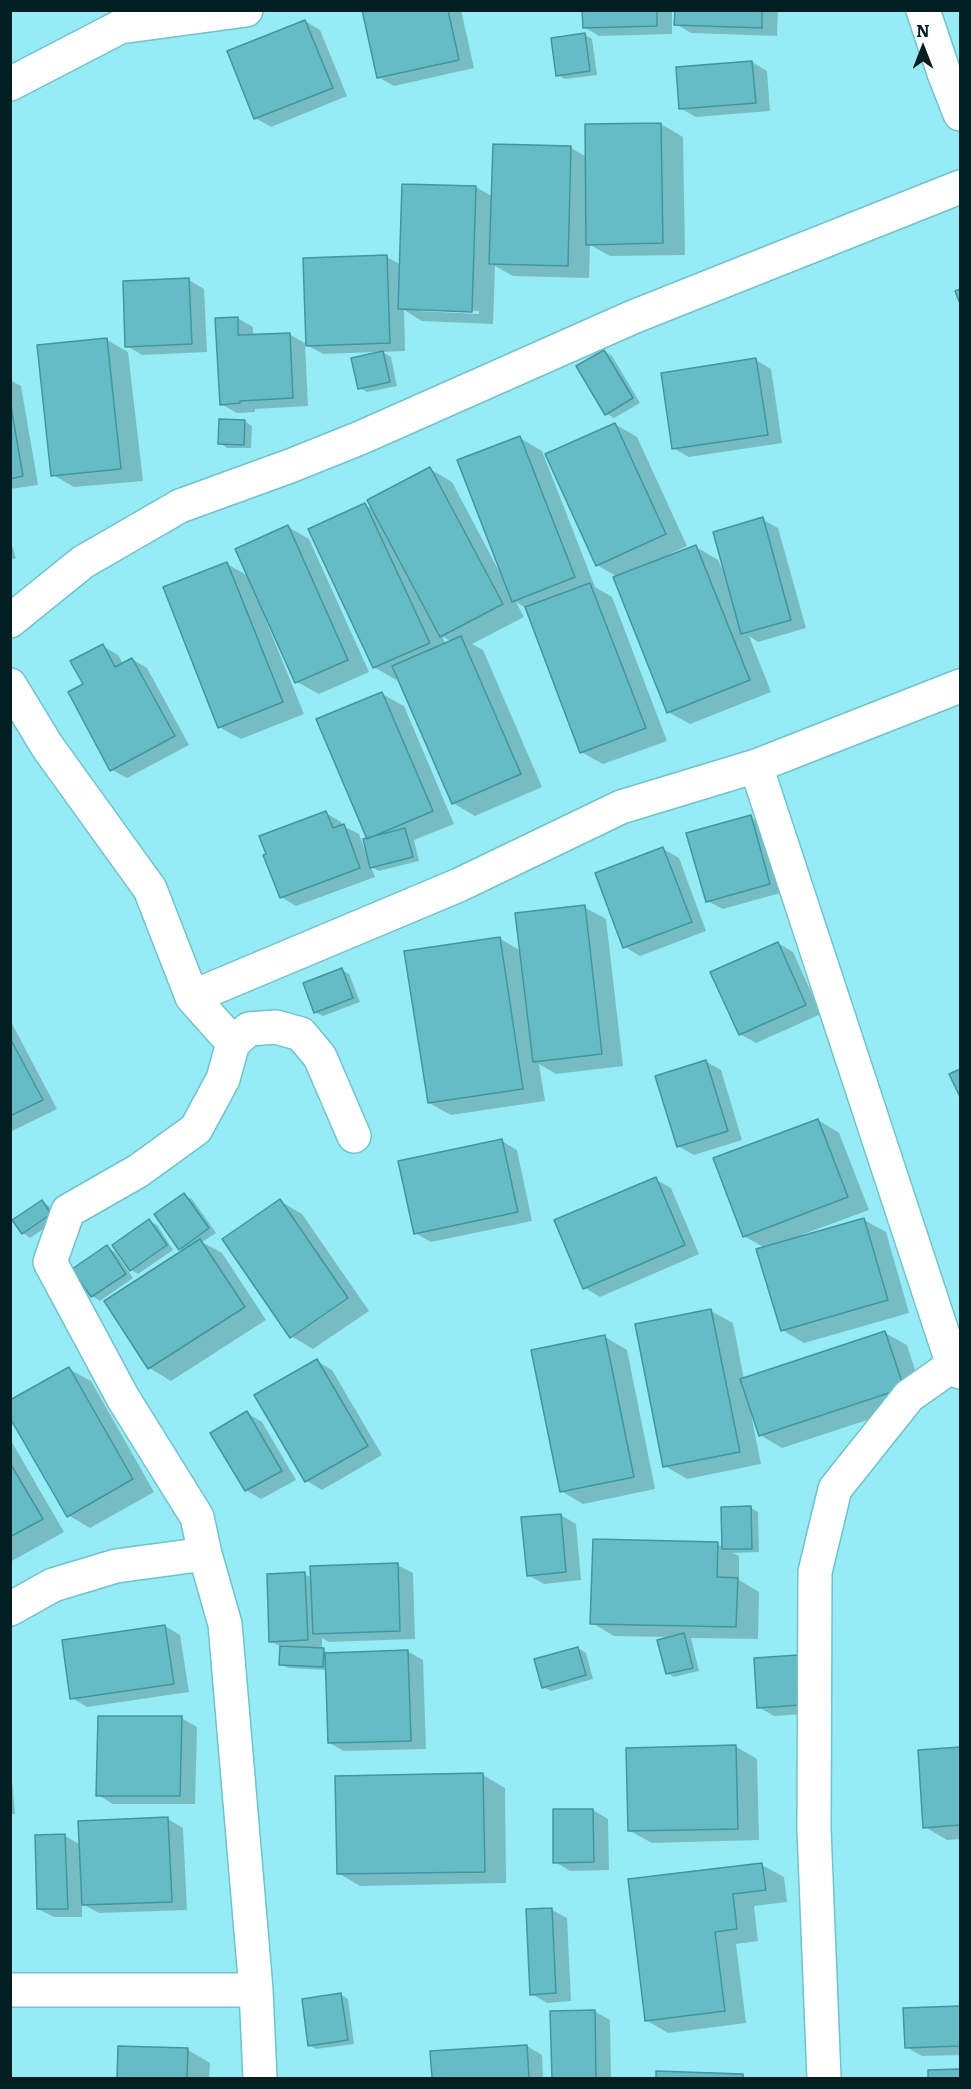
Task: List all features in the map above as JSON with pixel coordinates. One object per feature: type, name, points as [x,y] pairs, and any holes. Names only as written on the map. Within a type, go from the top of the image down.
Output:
[{"type":"street","points":[[10,84],[120,27],[246,10]]},
{"type":"street","points":[[923,10],[960,114]]},
{"type":"street","points":[[10,621],[83,562],[180,507],[360,438],[633,317],[960,187]]},
{"type":"street","points":[[10,685],[47,746],[150,890],[192,997],[233,1043]]},
{"type":"street","points":[[192,997],[459,885],[621,807],[756,766],[960,686]]},
{"type":"street","points":[[756,766],[957,1369],[909,1396],[835,1489],[815,1572],[814,1829],[824,2079]]},
{"type":"street","points":[[260,2079],[256,1990],[225,1624],[197,1517],[123,1398],[50,1262],[68,1211],[138,1171],[196,1129],[223,1079],[233,1043],[249,1029],[276,1027],[301,1034],[320,1057],[354,1136]]},
{"type":"street","points":[[10,1609],[52,1585],[116,1566],[205,1554]]},
{"type":"street","points":[[10,1990],[256,1990]]},
{"type":"building","points":[[362,10],[448,10],[459,60],[377,78]]},
{"type":"building","points":[[582,10],[657,10],[657,26],[583,28]]},
{"type":"building","points":[[675,10],[762,10],[762,28],[674,25]]},
{"type":"building","points":[[305,20],[333,88],[254,119],[227,51]]},
{"type":"building","points":[[585,33],[590,71],[556,76],[551,38]]},
{"type":"building","points":[[752,61],[756,103],[679,109],[676,67]]},
{"type":"building","points":[[661,123],[663,243],[586,245],[585,124]]},
{"type":"building","points":[[493,144],[571,146],[568,266],[489,264]]},
{"type":"building","points":[[402,184],[476,186],[472,312],[398,309]]},
{"type":"building","points":[[387,255],[390,343],[306,346],[303,258]]},
{"type":"building","points":[[189,278],[192,344],[125,347],[123,281]]},
{"type":"building","points":[[960,289],[960,304],[955,291]]},
{"type":"building","points":[[238,317],[238,335],[290,333],[293,398],[240,401],[240,403],[220,405],[215,318]]},
{"type":"building","points":[[107,338],[121,469],[51,476],[37,345]]},
{"type":"building","points":[[604,350],[633,398],[605,415],[576,366]]},
{"type":"building","points":[[383,351],[390,382],[358,389],[351,358]]},
{"type":"building","points":[[756,358],[768,435],[672,449],[661,373]]},
{"type":"building","points":[[10,401],[23,476],[10,479]]},
{"type":"building","points":[[219,419],[245,420],[244,445],[218,444]]},
{"type":"building","points":[[615,423],[666,534],[596,566],[545,454]]},
{"type":"building","points":[[520,436],[575,577],[512,602],[457,460]]},
{"type":"building","points":[[430,467],[503,604],[440,637],[367,500]]},
{"type":"building","points":[[365,503],[430,643],[373,668],[308,529]]},
{"type":"building","points":[[763,517],[791,620],[741,634],[713,532]]},
{"type":"building","points":[[288,525],[348,660],[295,683],[235,549]]},
{"type":"building","points":[[696,545],[750,680],[667,713],[613,577]]},
{"type":"building","points":[[227,562],[283,702],[218,728],[163,587]]},
{"type":"building","points":[[590,583],[646,728],[580,753],[525,607]]},
{"type":"building","points":[[461,636],[521,774],[452,804],[392,666]]},
{"type":"building","points":[[103,644],[115,667],[132,658],[175,736],[110,771],[68,692],[83,684],[70,661]]},
{"type":"building","points":[[382,692],[433,811],[367,839],[316,719]]},
{"type":"building","points":[[326,811],[333,828],[344,824],[360,868],[280,898],[263,855],[266,854],[259,836]]},
{"type":"building","points":[[751,815],[770,884],[706,902],[686,833]]},
{"type":"building","points":[[405,828],[413,857],[370,868],[363,839]]},
{"type":"building","points":[[663,847],[692,922],[623,948],[595,873]]},
{"type":"building","points":[[585,905],[602,1054],[533,1062],[515,913]]},
{"type":"building","points":[[500,937],[523,1089],[428,1103],[404,951]]},
{"type":"building","points":[[778,942],[806,1005],[739,1035],[710,972]]},
{"type":"building","points":[[342,968],[353,998],[314,1013],[303,983]]},
{"type":"building","points":[[10,1038],[43,1100],[10,1116]]},
{"type":"building","points":[[706,1060],[728,1131],[677,1147],[655,1076]]},
{"type":"building","points":[[960,1069],[960,1097],[949,1074]]},
{"type":"building","points":[[818,1119],[848,1197],[743,1237],[713,1158]]},
{"type":"building","points":[[502,1139],[518,1212],[414,1234],[398,1161]]},
{"type":"building","points":[[656,1177],[685,1245],[583,1289],[554,1220]]},
{"type":"building","points":[[184,1193],[209,1228],[179,1250],[154,1214]]},
{"type":"building","points":[[280,1199],[348,1298],[290,1338],[222,1239]]},
{"type":"building","points":[[42,1200],[51,1214],[22,1234],[12,1220]]},
{"type":"building","points":[[864,1218],[888,1300],[781,1331],[756,1249]]},
{"type":"building","points":[[149,1219],[167,1245],[130,1271],[112,1245]]},
{"type":"building","points":[[200,1239],[245,1307],[148,1369],[104,1301]]},
{"type":"building","points":[[107,1245],[126,1274],[91,1297],[72,1269]]},
{"type":"building","points":[[711,1309],[740,1452],[663,1467],[635,1324]]},
{"type":"building","points":[[885,1331],[904,1388],[759,1436],[740,1379]]},
{"type":"building","points":[[605,1335],[634,1477],[560,1492],[531,1350]]},
{"type":"building","points":[[317,1359],[368,1446],[305,1482],[254,1395]]},
{"type":"building","points":[[69,1367],[133,1479],[67,1517],[10,1418],[10,1400]]},
{"type":"building","points":[[247,1411],[282,1471],[245,1491],[210,1433]]},
{"type":"building","points":[[10,1463],[43,1519],[10,1537]]},
{"type":"building","points":[[751,1506],[752,1549],[722,1549],[721,1507]]},
{"type":"building","points":[[561,1514],[566,1572],[527,1576],[521,1517]]},
{"type":"building","points":[[593,1539],[718,1542],[717,1577],[738,1578],[736,1627],[590,1624]]},
{"type":"building","points":[[398,1563],[400,1631],[313,1634],[310,1566]]},
{"type":"building","points":[[305,1572],[308,1640],[269,1642],[267,1574]]},
{"type":"building","points":[[165,1625],[174,1684],[70,1699],[62,1640]]},
{"type":"building","points":[[684,1633],[693,1668],[666,1674],[657,1640]]},
{"type":"building","points":[[280,1646],[324,1648],[323,1667],[279,1665]]},
{"type":"building","points":[[578,1647],[586,1675],[542,1688],[534,1659]]},
{"type":"building","points":[[408,1650],[411,1741],[328,1743],[325,1653]]},
{"type":"building","points":[[798,1655],[801,1705],[757,1708],[754,1658]]},
{"type":"building","points":[[98,1716],[182,1716],[180,1796],[96,1796]]},
{"type":"building","points":[[736,1745],[738,1829],[628,1831],[626,1748]]},
{"type":"building","points":[[960,1747],[960,1825],[923,1828],[918,1750]]},
{"type":"building","points":[[483,1773],[485,1872],[337,1874],[335,1776]]},
{"type":"building","points":[[553,1809],[593,1809],[594,1862],[553,1863]]},
{"type":"building","points":[[168,1817],[172,1902],[82,1905],[78,1821]]},
{"type":"building","points":[[65,1834],[68,1909],[37,1909],[35,1835]]},
{"type":"building","points":[[762,1863],[766,1890],[733,1894],[737,1929],[715,1932],[725,2011],[645,2021],[628,1879]]},
{"type":"building","points":[[552,1908],[556,1993],[530,1995],[526,1909]]},
{"type":"building","points":[[341,1993],[348,2040],[308,2046],[302,1999]]},
{"type":"building","points":[[960,2006],[960,2046],[905,2048],[903,2008]]},
{"type":"building","points":[[595,2010],[596,2078],[552,2078],[550,2011]]},
{"type":"building","points":[[527,2045],[529,2078],[432,2078],[430,2051]]},
{"type":"building","points":[[118,2046],[188,2048],[187,2078],[117,2078]]},
{"type":"building","points":[[960,2069],[960,2078],[928,2078],[928,2070]]},
{"type":"building","points":[[656,2071],[743,2074],[743,2078],[656,2078]]}]
